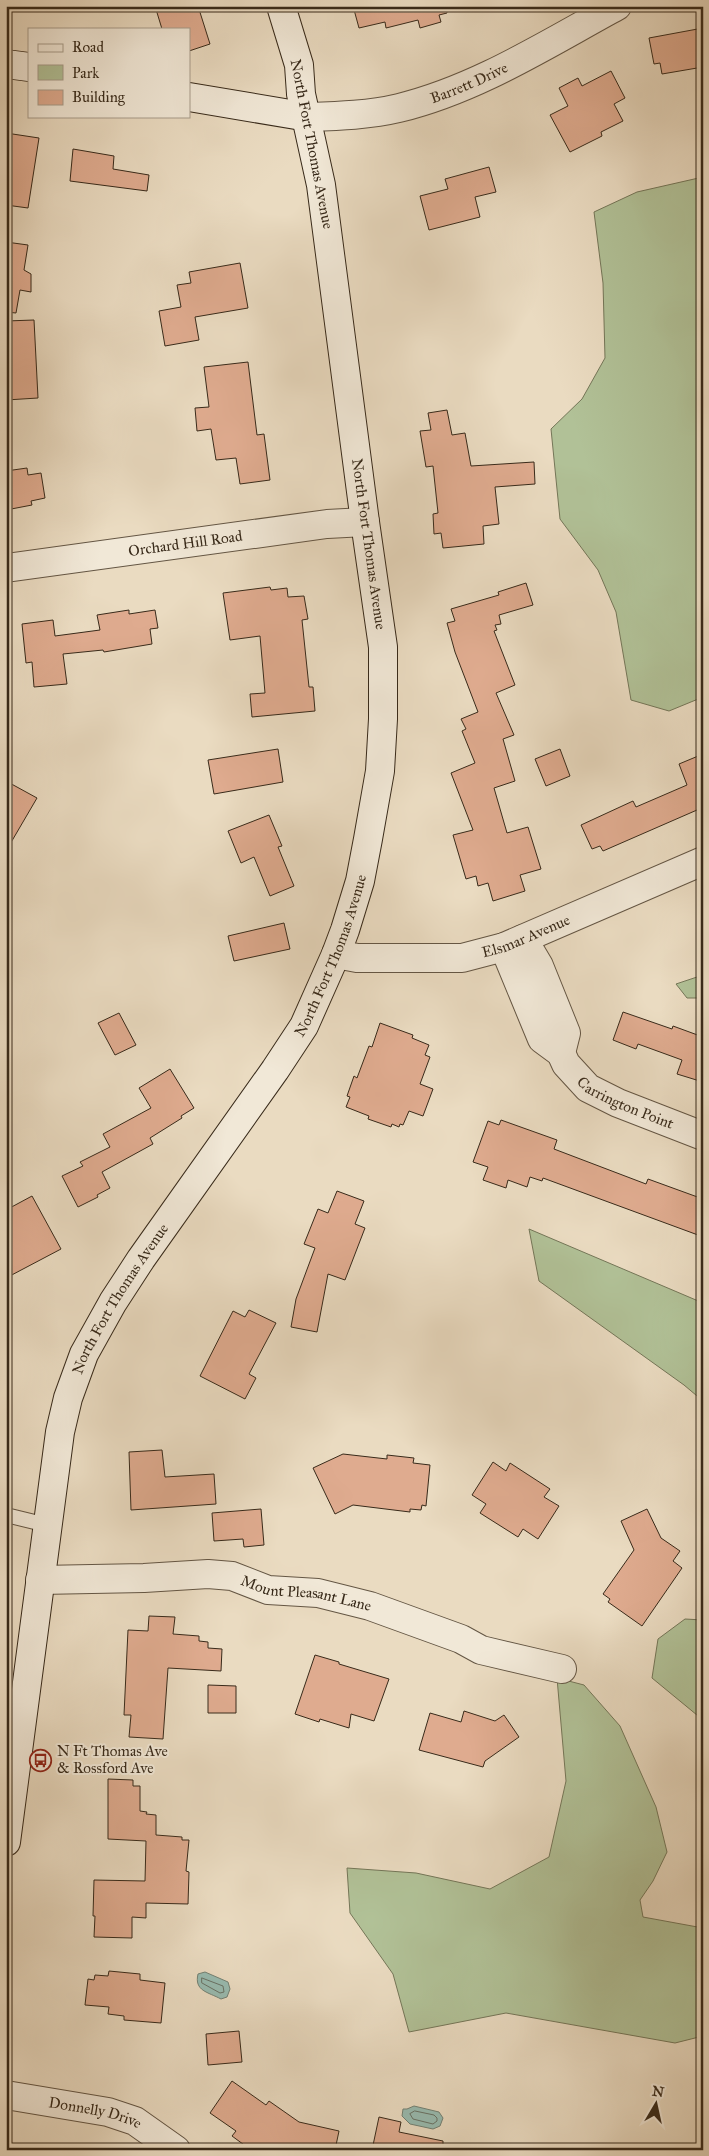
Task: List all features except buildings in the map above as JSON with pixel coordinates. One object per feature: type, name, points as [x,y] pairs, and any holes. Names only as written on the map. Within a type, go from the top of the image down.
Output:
[{"type":"street","name":"North Fort Thomas Avenue","points":[[6,1842],[17,1673],[40,1580],[60,1432],[68,1398],[84,1354],[113,1302],[304,1026],[336,954],[360,881],[380,771],[383,729],[383,647],[321,185],[308,117],[301,94],[299,65],[281,6]]},
{"type":"street","name":"Barrett Drive","points":[[190,97],[308,117],[397,109],[432,99],[505,68],[616,6]]},
{"type":"street","points":[[6,64],[28,67]]},
{"type":"street","name":"Orchard Hill Road","points":[[6,568],[327,524],[365,522]]},
{"type":"street","name":"Elsmar Avenue","points":[[336,954],[356,958],[462,958],[513,943],[703,861]]},
{"type":"street","name":"Carrington Point","points":[[513,943],[542,1039],[561,1053],[566,1064],[588,1088],[618,1103],[703,1136]]},
{"type":"street","name":"Mount Pleasant Lane","points":[[40,1580],[144,1578],[208,1574],[232,1576],[268,1590],[318,1593],[370,1606],[461,1639],[481,1650],[562,1669]]},
{"type":"street","name":"Donnelly Drive","points":[[6,2095],[108,2112],[136,2121],[176,2150]]},
{"type":"lane","points":[[6,1515],[47,1525]]},
{"type":"green space","points":[[703,177],[703,697],[669,711],[631,700],[616,612],[598,570],[560,519],[551,429],[582,399],[605,358],[603,283],[594,212],[637,192]]},
{"type":"green space","points":[[703,975],[703,998],[687,998],[676,984]]},
{"type":"green space","points":[[529,1229],[703,1303],[703,1401],[684,1385],[539,1281]]},
{"type":"green space","points":[[685,1619],[703,1620],[703,1720],[652,1678],[658,1639]]},
{"type":"green space","points":[[557,1678],[584,1685],[620,1726],[656,1807],[667,1852],[653,1881],[640,1900],[643,1917],[703,1928],[703,2036],[675,2043],[506,2013],[409,2032],[393,1974],[350,1913],[347,1868],[416,1873],[490,1889],[549,1857],[566,1781]]},
{"type":"water","points":[[205,1972],[228,1982],[230,1989],[227,1997],[221,1999],[200,1988],[197,1980],[198,1974]]},
{"type":"water","points":[[414,2106],[439,2112],[443,2118],[440,2126],[433,2129],[410,2124],[402,2116],[403,2109]]},
{"type":"place","name":"N Ft Thomas Ave & Rossford Ave","points":[[41,1760]]}]
